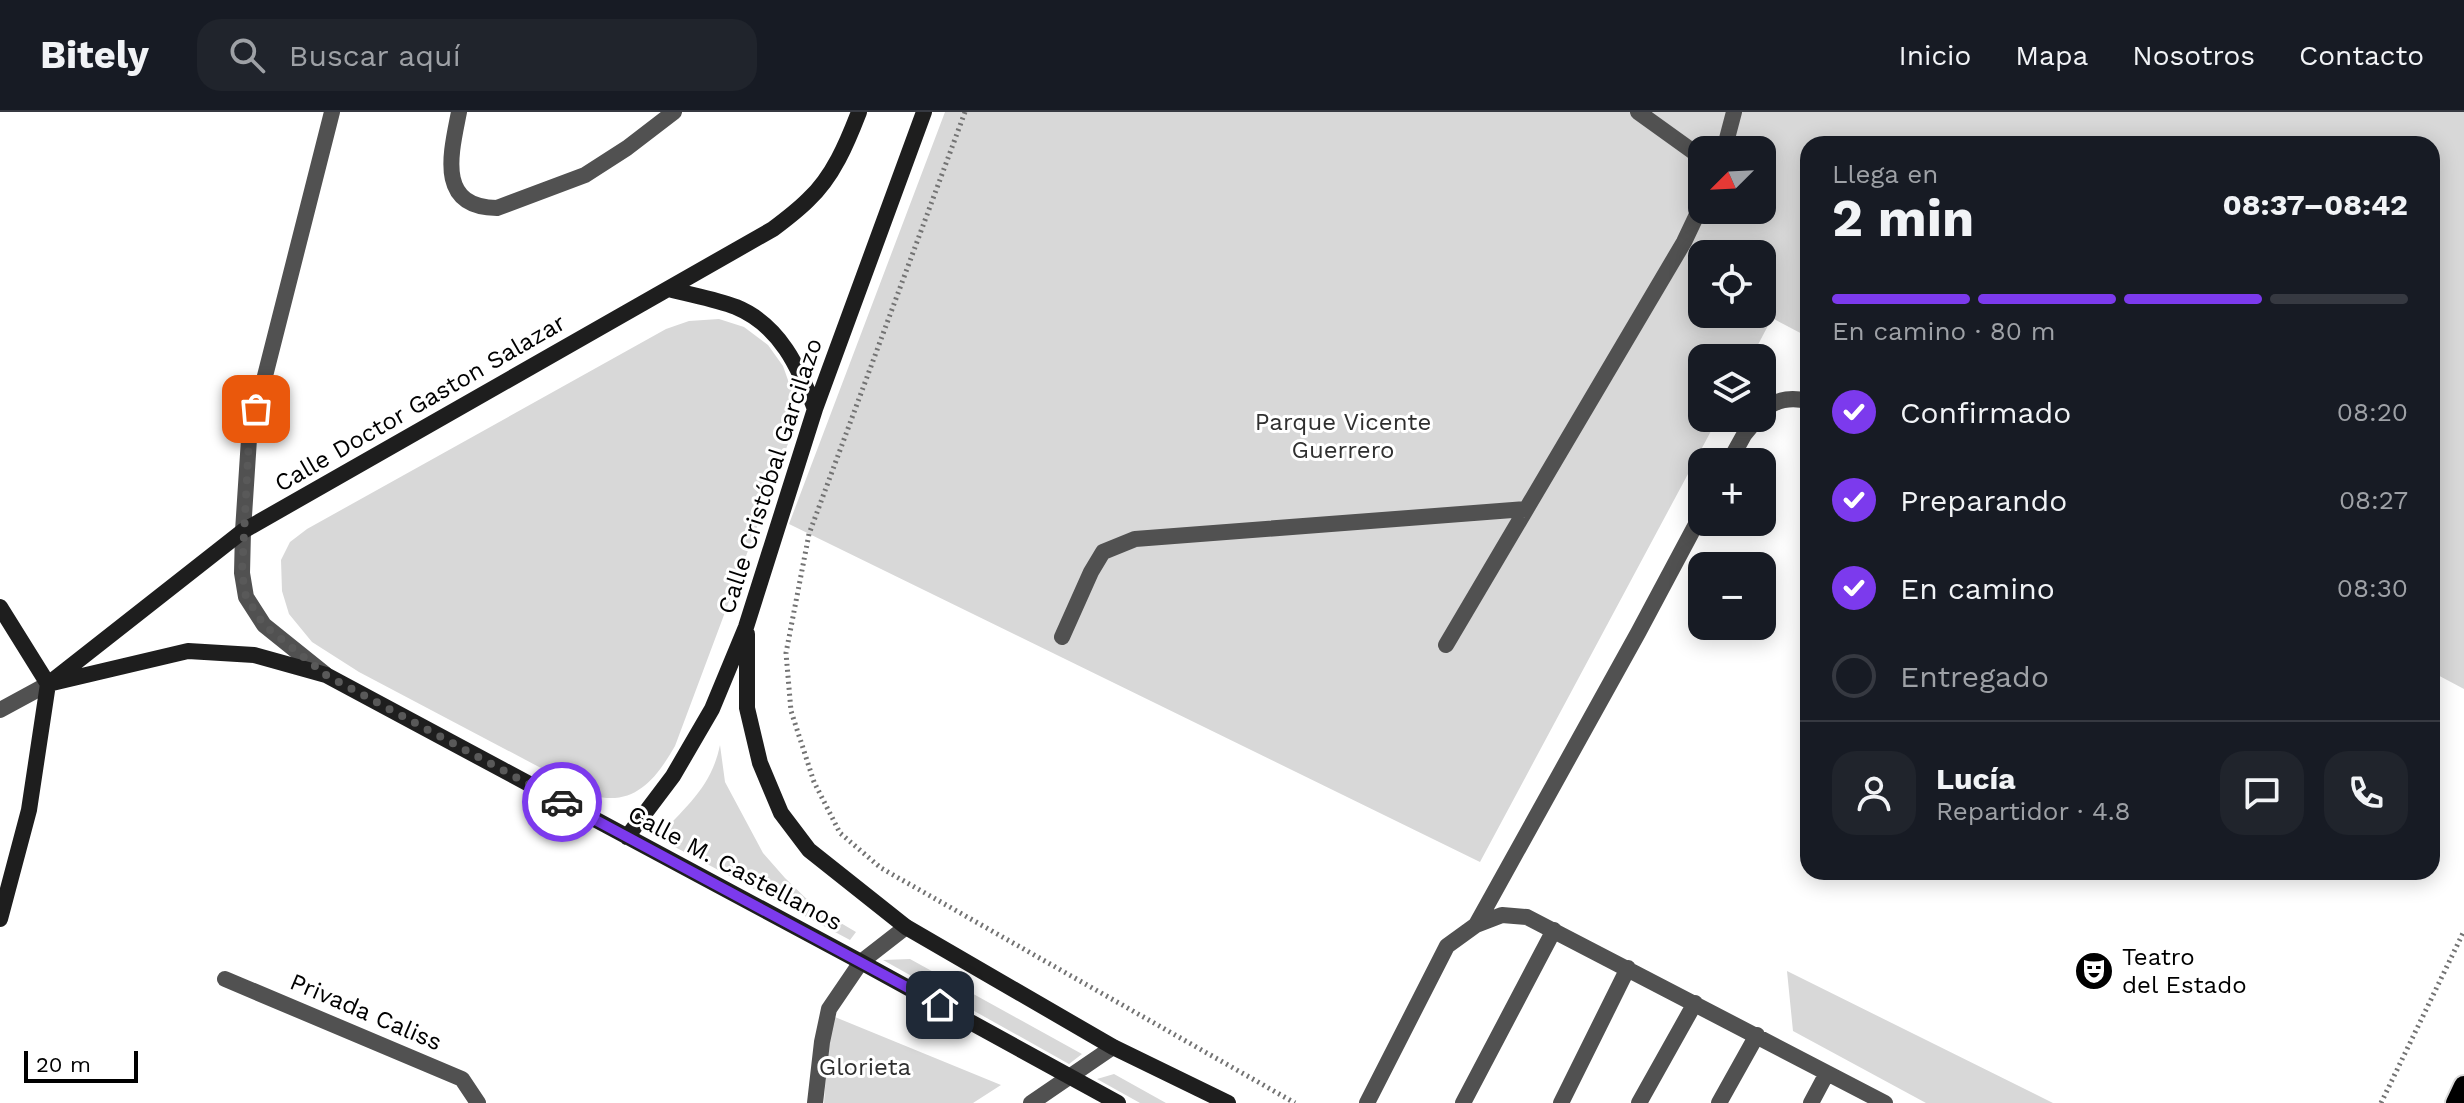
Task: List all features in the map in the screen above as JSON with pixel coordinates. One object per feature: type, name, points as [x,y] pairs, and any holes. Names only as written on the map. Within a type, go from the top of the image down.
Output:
[{"type":"main road","points":[[2456,1103],[2464,1086]]},
{"type":"street","points":[[326,675],[264,625],[246,597],[242,573],[249,439],[332,112]]},
{"type":"street","points":[[459,112],[449,164],[456,190],[482,208],[497,208],[585,175],[674,112]]},
{"type":"street","points":[[669,289],[773,229],[810,198],[832,171],[859,112]]},
{"type":"street","name":"Calle Cristóbal Garcilazo","points":[[627,837],[673,776],[712,709],[746,627],[815,409],[924,112]]},
{"type":"street","points":[[1638,112],[1688,148]]},
{"type":"street","points":[[1728,136],[1734,112]]},
{"type":"street","points":[[1446,645],[1693,224]]},
{"type":"street","points":[[669,289],[735,307],[759,319],[782,343],[800,371],[815,409]]},
{"type":"street","name":"Calle Doctor Gaston Salazar","points":[[48,684],[243,531],[669,289]]},
{"type":"street","points":[[1776,403],[1793,398],[1800,399]]},
{"type":"street","points":[[1062,637],[1103,552],[1135,539],[1526,509]]},
{"type":"street","points":[[1476,925],[1690,536]]},
{"type":"street","points":[[0,607],[48,684],[29,810],[0,919]]},
{"type":"street","name":"Calle M. Castellanos","points":[[746,627],[747,708],[760,763],[781,813],[809,850],[906,927],[1113,1047],[1228,1103]]},
{"type":"street","name":"Calle M. Castellanos","points":[[48,684],[188,651],[254,655],[326,675],[1118,1103]]},
{"type":"street","points":[[0,710],[48,684]]},
{"type":"street","points":[[1367,1103],[1447,946],[1476,925],[1502,915],[1527,917],[1554,930],[1885,1103]]},
{"type":"street","points":[[815,1103],[829,1009],[861,962],[906,927]]},
{"type":"street","points":[[1463,1103],[1554,930]]},
{"type":"street","points":[[1561,1103],[1628,968]]},
{"type":"street","name":"Privada Caliss","points":[[225,979],[462,1079],[478,1103]]},
{"type":"street","points":[[1639,1103],[1695,1003]]},
{"type":"street","points":[[1719,1103],[1757,1035]]},
{"type":"street","points":[[1031,1103],[1113,1047]]},
{"type":"street","points":[[1811,1103],[1827,1073]]},
{"type":"path","points":[[965,112],[809,534],[786,653],[791,711],[814,782],[840,833],[881,868],[1295,1103]]},
{"type":"path","points":[[2381,1103],[2464,931]]},
{"type":"green space","name":"Parque Vicente Guerrero","points":[[945,112],[2464,112],[2464,689],[2440,676],[2440,136],[1800,136],[1800,333],[1776,320],[1776,240],[1688,240],[1688,328],[1767,328],[1758,344],[1688,344],[1688,432],[1710,432],[1702,448],[1688,448],[1688,474],[1480,862],[789,524]]},
{"type":"green space","points":[[719,319],[744,327],[768,345],[783,366],[794,397],[792,433],[675,746],[643,787],[621,797],[594,796],[359,672],[312,642],[289,614],[282,591],[281,560],[290,542],[307,529],[666,329],[689,321]]},
{"type":"green space","points":[[720,745],[725,782],[763,853],[817,909],[856,932],[850,940],[658,838],[704,785]]},
{"type":"green space","points":[[910,959],[1082,1054],[1069,1064],[883,960]]},
{"type":"green space","points":[[1787,971],[2053,1103],[1926,1103],[1793,1031]]},
{"type":"green space","name":"Glorieta","points":[[830,1015],[1001,1085],[973,1103],[824,1103]]},
{"type":"green space","points":[[1114,1074],[1166,1103],[1140,1103],[1097,1079]]},
{"type":"way so far","points":[[256,409],[249,439],[242,573],[246,597],[264,625],[326,675],[562,802]]},
{"type":"place","name":"Teatro del Estado","points":[[2094,971]]},
{"type":"route","points":[[562,802],[940,1005]]}]
